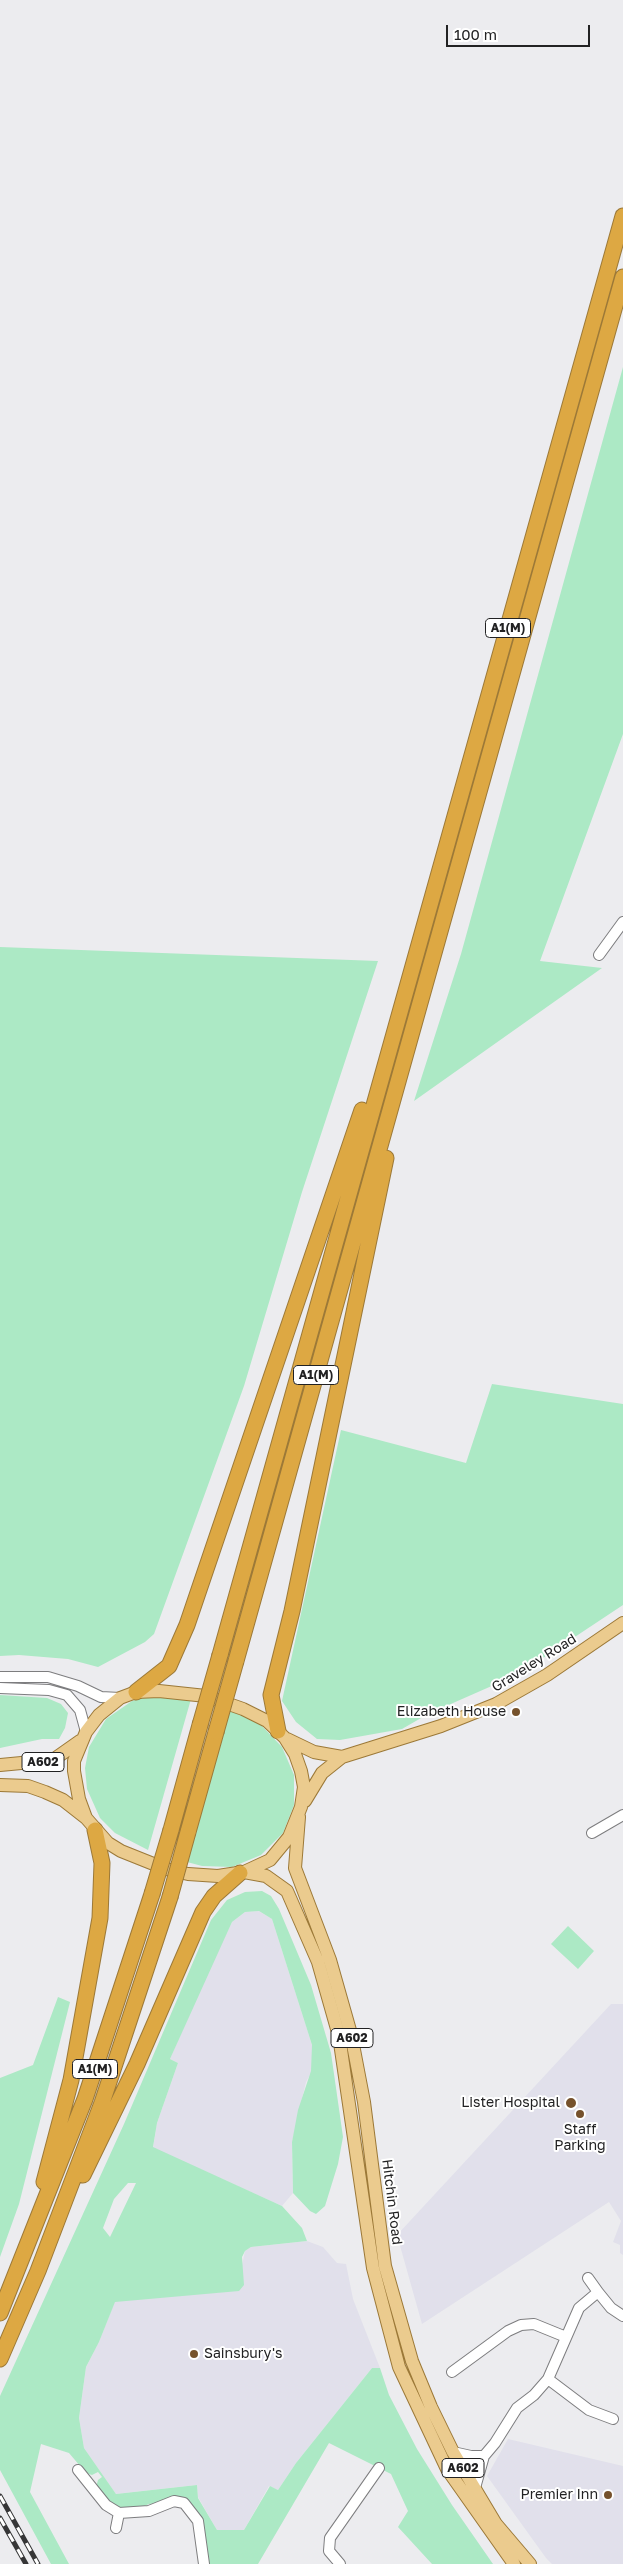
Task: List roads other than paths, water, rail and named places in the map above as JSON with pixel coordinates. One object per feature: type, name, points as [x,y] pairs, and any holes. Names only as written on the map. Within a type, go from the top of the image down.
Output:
[{"type":"highway","name":"A1(M)","points":[[0,2313],[85,2099],[152,1894],[623,216]]},
{"type":"highway","name":"A1(M)","points":[[0,2359],[57,2221],[102,2103],[170,1897],[623,277]]},
{"type":"highway","points":[[136,1692],[169,1666],[201,1585],[325,1214],[366,1098],[391,1040]]},
{"type":"highway","name":"A1(M)","points":[[282,1734],[271,1695],[292,1611],[374,1225],[396,1089]]},
{"type":"highway","points":[[29,2241],[71,2080],[100,1918],[102,1862],[91,1824]]},
{"type":"highway","points":[[57,2221],[91,2160],[137,2064],[203,1912],[214,1896],[242,1873]]},
{"type":"main road","name":"Graveley Road","points":[[242,1873],[270,1860],[279,1850],[289,1837],[300,1812],[322,1773],[342,1757],[441,1726],[496,1704],[547,1675],[623,1623]]},
{"type":"main road","name":"Graveley Road","points":[[136,1692],[177,1692],[206,1696],[252,1713],[282,1734],[314,1752],[342,1757]]},
{"type":"main road","points":[[136,1692],[120,1698],[98,1715],[83,1736],[74,1761],[79,1799],[91,1824],[108,1843],[122,1851],[166,1869],[202,1875],[242,1873]]},
{"type":"main road","name":"Hitchin Road","points":[[282,1734],[295,1754],[304,1787],[295,1868],[330,1960],[352,2034],[364,2102],[391,2291],[412,2361],[431,2407],[453,2452],[496,2524],[530,2564]]},
{"type":"main road","name":"A602","points":[[0,1765],[53,1760],[83,1736]]},
{"type":"main road","name":"A602","points":[[0,1785],[28,1786],[45,1792],[62,1800],[91,1824]]},
{"type":"main road","name":"Hitchin Road","points":[[242,1873],[266,1876],[287,1891],[318,1962],[339,2036],[373,2268],[399,2367],[426,2429],[448,2469],[514,2564]]},
{"type":"street","points":[[599,955],[623,922]]},
{"type":"street","points":[[0,1677],[48,1677],[70,1683],[101,1697],[120,1698]]},
{"type":"street","points":[[0,1688],[49,1690],[67,1695],[80,1710],[83,1736]]},
{"type":"street","points":[[592,1833],[623,1815]]},
{"type":"street","points":[[588,2278],[611,2308],[623,2316]]},
{"type":"street","points":[[475,2488],[484,2456],[495,2443],[517,2408],[534,2395],[548,2379],[582,2303],[598,2292]]},
{"type":"street","points":[[452,2372],[508,2331],[521,2324],[534,2324],[566,2337]]},
{"type":"street","points":[[548,2379],[581,2404],[598,2420],[613,2419]]},
{"type":"street","points":[[453,2452],[470,2456],[484,2456]]},
{"type":"street","points":[[340,2564],[329,2551],[330,2538],[379,2468]]},
{"type":"street","points":[[78,2470],[106,2505],[119,2513],[149,2511],[174,2501],[184,2503],[198,2521],[204,2564]]},
{"type":"street","points":[[116,2528],[119,2513]]},
{"type":"railway","points":[[0,2496],[38,2564]]},
{"type":"railway","points":[[0,2518],[26,2564]]},
{"type":"place","name":"Elizabeth House","points":[[516,1712]]},
{"type":"place","name":"Lister Hospital","points":[[571,2103]]},
{"type":"place","name":"Staff Parking","points":[[580,2114]]},
{"type":"place","name":"Sainsbury's","points":[[194,2354]]},
{"type":"place","name":"Premier Inn","points":[[608,2495]]}]
